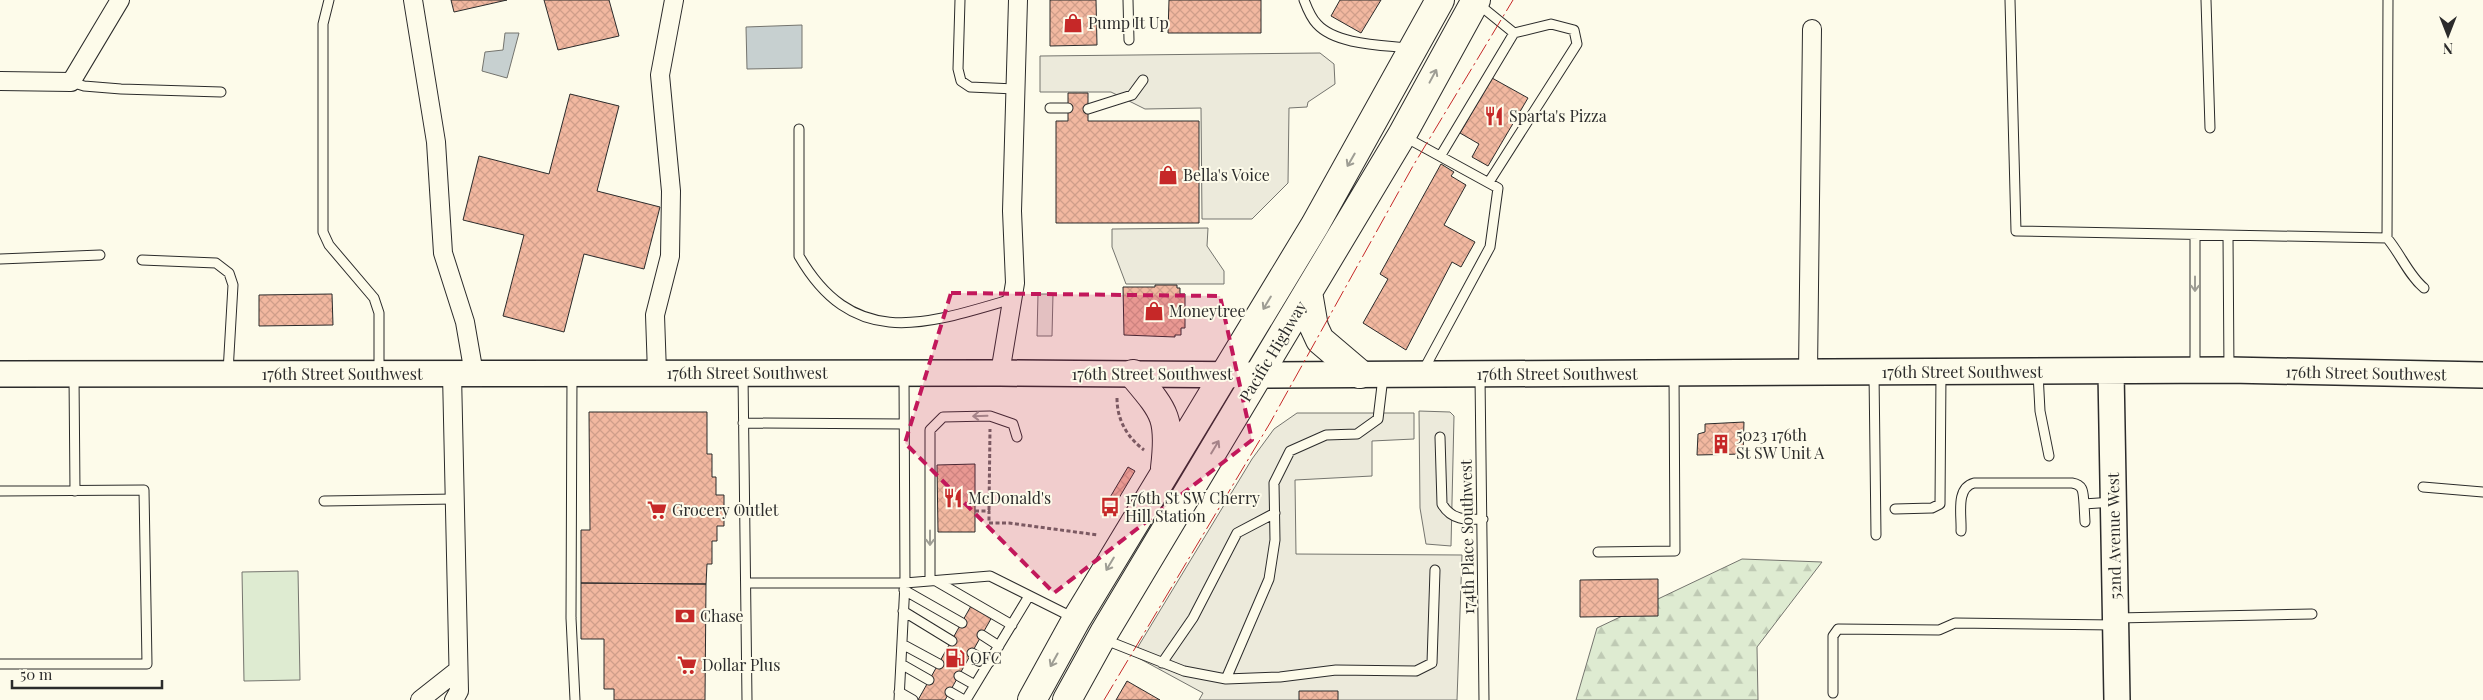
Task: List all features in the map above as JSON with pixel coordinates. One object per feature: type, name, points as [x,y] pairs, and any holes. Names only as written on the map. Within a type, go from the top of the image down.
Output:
[{"type":"highway","name":"Pacific Highway","points":[[1032,700],[1076,620],[1315,224],[1440,0]]},
{"type":"highway","name":"Pacific Highway","points":[[1067,700],[1101,638],[1402,135],[1475,0]]},
{"type":"highway","points":[[1308,292],[1314,327],[1320,340],[1372,374]]},
{"type":"highway","points":[[1133,374],[1158,403],[1167,421],[1169,436],[1165,474]]},
{"type":"street","points":[[0,81],[71,82],[120,0]]},
{"type":"street","points":[[414,0],[436,142],[443,253],[465,322],[455,499],[458,691],[454,700]]},
{"type":"street","points":[[657,373],[655,315],[670,256],[671,191],[660,75],[674,0]]},
{"type":"street","points":[[1000,372],[1015,283],[1012,211],[1018,0]]},
{"type":"street","points":[[1808,373],[1812,29]]},
{"type":"street","name":"176th Street Southwest","points":[[0,374],[74,376],[1000,372],[1480,374],[2229,370],[2483,375]]},
{"type":"street","name":"52nd Avenue West","points":[[2111,372],[2117,700]]},
{"type":"street","points":[[420,700],[458,670]]},
{"type":"lane","points":[[329,0],[323,24],[323,232],[329,245],[374,298],[379,313],[379,374]]},
{"type":"lane","points":[[960,0],[958,69],[961,81],[970,87],[1015,89]]},
{"type":"lane","points":[[1128,0],[1129,40]]},
{"type":"lane","points":[[1304,0],[1317,25],[1327,32],[1357,43],[1414,49]]},
{"type":"lane","points":[[1475,0],[1514,33]]},
{"type":"lane","points":[[2010,0],[2016,230],[2387,238]]},
{"type":"lane","points":[[2206,0],[2210,128]]},
{"type":"lane","points":[[2388,0],[2387,238],[2399,252],[2418,283],[2424,288]]},
{"type":"lane","points":[[1441,155],[1514,33],[1551,24],[1574,30],[1577,44],[1489,182]]},
{"type":"lane","points":[[1088,109],[1132,95],[1143,80]]},
{"type":"lane","points":[[71,82],[84,86],[221,92]]},
{"type":"lane","points":[[1050,108],[1068,108]]},
{"type":"lane","points":[[799,129],[799,256],[808,272],[828,293],[852,311],[875,321],[901,324],[940,320],[1012,299]]},
{"type":"lane","points":[[1402,135],[1498,188],[1490,248],[1422,374]]},
{"type":"lane","points":[[2195,235],[2195,370]]},
{"type":"lane","points":[[2228,236],[2229,370]]},
{"type":"lane","points":[[0,259],[100,256]]},
{"type":"lane","points":[[142,260],[216,263],[229,273],[233,285],[228,374]]},
{"type":"lane","points":[[1874,372],[1876,536]]},
{"type":"lane","points":[[1895,509],[1932,508],[1940,504],[1942,372]]},
{"type":"lane","points":[[2038,372],[2040,411],[2049,456]]},
{"type":"lane","points":[[572,373],[571,618],[575,700]]},
{"type":"lane","points":[[743,373],[747,700]]},
{"type":"lane","points":[[904,373],[905,586],[899,696],[913,700]]},
{"type":"lane","points":[[1598,552],[1675,551],[1674,373]]},
{"type":"lane","points":[[1226,679],[1269,579],[1275,540],[1274,483],[1290,451],[1326,435],[1357,434],[1378,419],[1372,374]]},
{"type":"lane","name":"174th Place Southwest","points":[[1480,374],[1484,700]]},
{"type":"lane","points":[[74,376],[75,491]]},
{"type":"lane","points":[[933,581],[930,430],[943,417],[990,416],[1013,424],[1017,437]]},
{"type":"lane","points":[[743,423],[904,424]]},
{"type":"lane","points":[[1440,437],[1442,504],[1456,518],[1482,519]]},
{"type":"lane","points":[[1961,532],[1962,492],[1968,484],[1974,483],[2078,484],[2083,490],[2085,522]]},
{"type":"lane","points":[[2423,487],[2483,492]]},
{"type":"lane","points":[[0,491],[144,490],[147,664],[0,664]]},
{"type":"lane","points":[[324,501],[455,499]]},
{"type":"lane","points":[[2084,504],[2113,502]]},
{"type":"lane","points":[[1162,663],[1193,618],[1237,533],[1274,513]]},
{"type":"lane","points":[[1101,638],[1184,672],[1226,679],[1280,677],[1336,670],[1416,671],[1432,663],[1435,570]]},
{"type":"lane","points":[[746,583],[905,586],[933,581],[990,576],[1076,620]]},
{"type":"lane","points":[[933,581],[1012,625]]},
{"type":"lane","points":[[905,586],[962,623]]},
{"type":"lane","points":[[950,692],[965,700],[976,685],[1029,596]]},
{"type":"lane","points":[[903,611],[952,640]]},
{"type":"lane","points":[[1833,693],[1833,636],[1838,629],[1939,630],[1955,623],[2115,621],[2312,614]]},
{"type":"lane","points":[[982,635],[999,646]]},
{"type":"lane","points":[[902,644],[938,664]]},
{"type":"lane","points":[[972,652],[989,663]]},
{"type":"lane","points":[[901,664],[929,680]]},
{"type":"lane","points":[[959,676],[976,685]]},
{"type":"path","points":[[1117,398],[1117,409],[1128,434],[1147,452]]},
{"type":"path","points":[[990,416],[989,524],[1010,524],[1098,536]]},
{"type":"path","points":[[975,511],[989,510]]},
{"type":"highlighted area","points":[[951,293],[1220,296],[1252,440],[1054,593],[905,443]]},
{"type":"green space","points":[[1742,559],[1822,562],[1757,647],[1758,700],[1576,700],[1597,628]]},
{"type":"green space","points":[[298,571],[300,680],[244,681],[242,572]]},
{"type":"shaded area","points":[[802,25],[802,68],[747,69],[746,27]]},
{"type":"shaded area","points":[[505,33],[519,33],[507,78],[482,71],[485,52],[503,50]]},
{"type":"shaded area","points":[[1320,53],[1334,64],[1335,84],[1308,102],[1307,107],[1289,108],[1288,183],[1252,219],[1202,219],[1201,108],[1145,109],[1111,92],[1040,92],[1040,56]]},
{"type":"shaded area","points":[[1208,228],[1207,246],[1224,271],[1224,284],[1126,284],[1112,247],[1112,229]]},
{"type":"shaded area","points":[[1038,294],[1053,294],[1052,336],[1037,336]]},
{"type":"shaded area","points":[[1419,411],[1450,412],[1454,416],[1451,546],[1426,544],[1420,508]]},
{"type":"shaded area","points":[[1297,413],[1414,413],[1414,439],[1372,441],[1372,476],[1295,480],[1296,554],[1462,555],[1457,700],[1199,700],[1203,693],[1133,655],[1252,459],[1274,429]]},
{"type":"building","points":[[451,0],[507,0],[454,12]]},
{"type":"building","points":[[544,0],[609,0],[619,36],[558,50]]},
{"type":"building","name":"Pump It Up","points":[[1050,0],[1096,0],[1097,45],[1050,46]]},
{"type":"building","points":[[1169,0],[1261,0],[1261,33],[1168,33]]},
{"type":"building","points":[[1340,0],[1381,0],[1361,33],[1331,16]]},
{"type":"building","name":"Sparta's Pizza","points":[[1492,78],[1528,98],[1488,166],[1472,157],[1479,144],[1460,133]]},
{"type":"building","points":[[1068,93],[1088,93],[1088,121],[1199,121],[1199,223],[1056,223],[1056,121],[1068,121]]},
{"type":"building","points":[[570,94],[619,106],[597,191],[660,207],[644,269],[584,254],[564,332],[503,316],[524,235],[463,220],[479,156],[549,174]]},
{"type":"building","points":[[1441,164],[1454,172],[1451,176],[1466,185],[1444,225],[1475,242],[1461,267],[1452,262],[1406,350],[1363,323],[1388,279],[1380,274]]},
{"type":"building","name":"Moneytree","points":[[1155,285],[1177,285],[1177,288],[1180,288],[1180,294],[1185,294],[1185,328],[1181,328],[1181,335],[1175,335],[1175,337],[1124,335],[1123,287],[1155,287]]},
{"type":"building","points":[[332,294],[333,325],[259,326],[259,295]]},
{"type":"building","name":"Grocery Outlet","points":[[589,412],[707,412],[707,454],[712,454],[712,477],[716,477],[716,495],[724,495],[724,526],[717,526],[717,541],[712,541],[712,564],[707,564],[706,584],[581,583],[581,530],[590,530]]},
{"type":"building","name":"5023 176th St SW Unit A","points":[[1744,422],[1743,454],[1697,455],[1698,434],[1705,432],[1705,424]]},
{"type":"building","points":[[975,464],[975,532],[938,532],[937,465]]},
{"type":"building","points":[[1128,467],[1135,471],[1116,503],[1109,499]]},
{"type":"building","points":[[1658,579],[1658,616],[1580,617],[1580,580]]},
{"type":"building","points":[[581,583],[706,584],[705,700],[614,700],[614,689],[604,689],[604,639],[581,639]]},
{"type":"building","name":"QFC","points":[[971,606],[992,617],[945,700],[918,700]]},
{"type":"building","points":[[1127,681],[1160,700],[1116,700]]},
{"type":"building","points":[[1299,691],[1338,691],[1338,700],[1299,700]]},
{"type":"power","points":[[1104,700],[1270,423],[1413,166],[1513,0]]},
{"type":"place","name":"Pump It Up","points":[[1073,23]]},
{"type":"place","name":"Sparta's Pizza","points":[[1494,116]]},
{"type":"place","name":"Bella's Voice","points":[[1168,175]]},
{"type":"place","name":"Moneytree","points":[[1154,311]]},
{"type":"place","name":"5023 176th St SW Unit A","points":[[1721,444]]},
{"type":"place","name":"McDonald's","points":[[953,498]]},
{"type":"place","name":"176th St SW Cherry Hill Station","points":[[1110,507]]},
{"type":"place","name":"Grocery Outlet","points":[[657,510]]},
{"type":"place","name":"Chase","points":[[685,616]]},
{"type":"place","name":"QFC","points":[[955,658]]},
{"type":"place","name":"Dollar Plus","points":[[687,665]]}]
